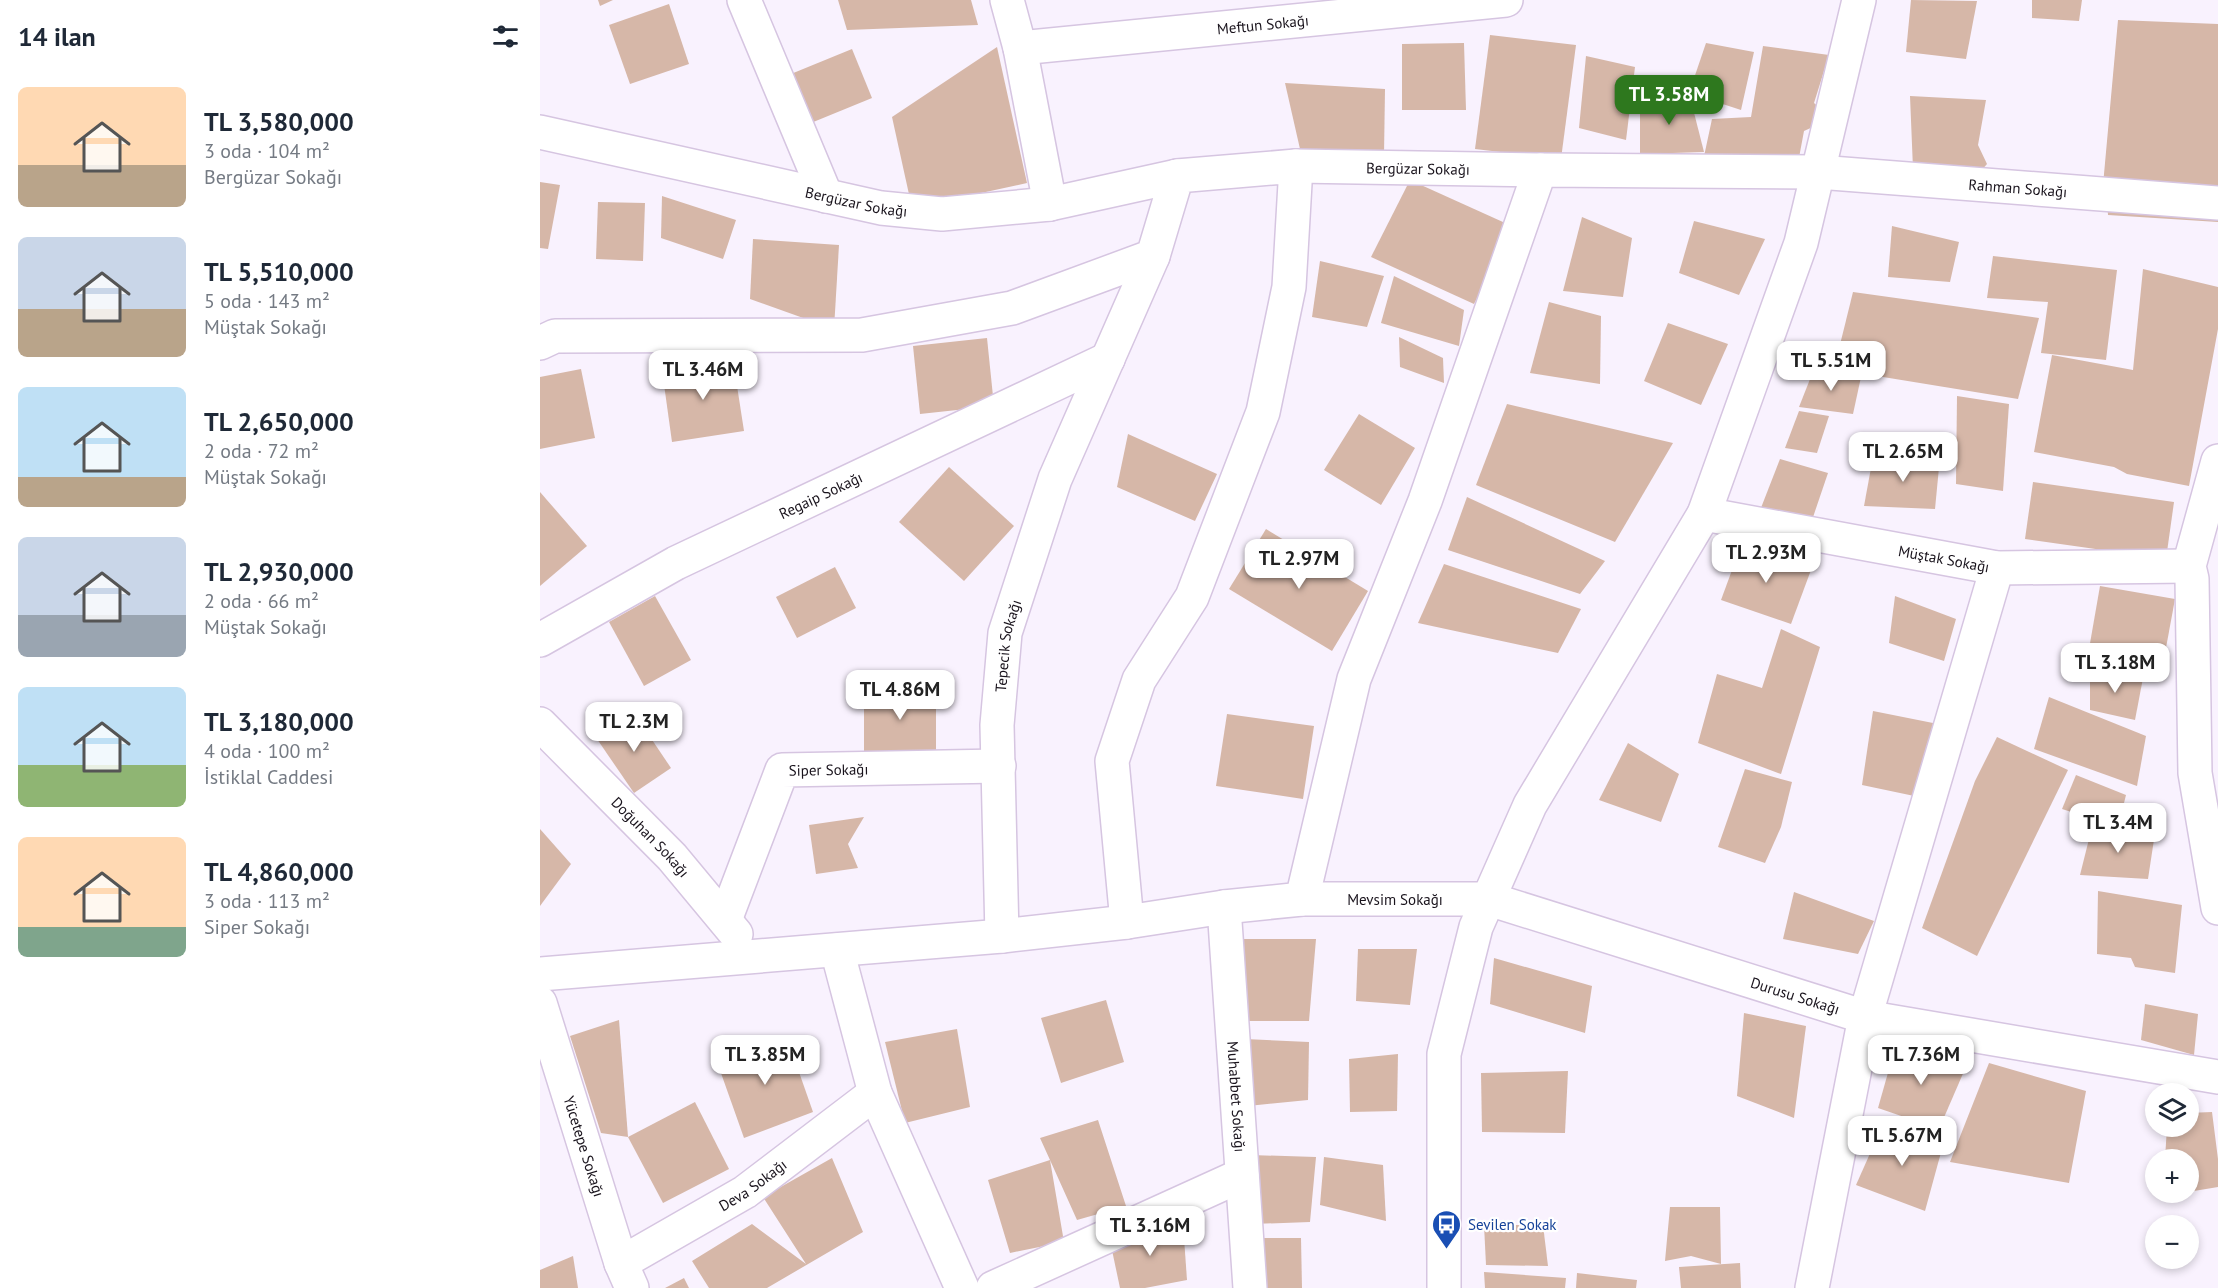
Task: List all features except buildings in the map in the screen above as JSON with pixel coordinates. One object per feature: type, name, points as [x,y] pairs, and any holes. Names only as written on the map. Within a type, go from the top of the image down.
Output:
[{"type":"street","points":[[744,0],[826,196]]},
{"type":"street","points":[[1007,0],[1020,48],[1050,204]]},
{"type":"street","name":"Meftun Sokağı","points":[[1020,48],[1506,0]]},
{"type":"street","points":[[1444,1288],[1444,1054],[1476,927],[1530,805],[1704,514],[1802,243],[1859,0]]},
{"type":"street","name":"Bergüzar Sokağı","points":[[540,132],[881,208],[942,214],[1050,204],[1177,176],[1296,166],[1818,172]]},
{"type":"street","points":[[540,974],[1002,936],[1127,922],[1112,761],[1139,680],[1192,597],[1263,412],[1289,287],[1296,166]]},
{"type":"street","points":[[1302,899],[1354,679],[1425,501],[1540,170]]},
{"type":"street","name":"Rahman Sokağı","points":[[1818,172],[2218,204]]},
{"type":"street","name":"Tepecik Sokağı","points":[[1002,936],[998,725],[1005,633],[1055,479],[1153,256],[1177,176]]},
{"type":"street","points":[[540,343],[555,336],[862,335],[1012,308],[1153,256]]},
{"type":"street","name":"Regaip Sokağı","points":[[540,640],[676,563],[1108,359]]},
{"type":"street","points":[[2218,467],[2189,566],[2192,579],[2195,773],[2218,908]]},
{"type":"street","name":"Müştak Sokağı","points":[[1704,514],[1998,568],[2189,566]]},
{"type":"street","points":[[1812,1288],[1865,1017],[1998,568]]},
{"type":"street","name":"Doğuhan Sokağı","points":[[540,724],[672,856],[755,956]]},
{"type":"street","name":"Siper Sokağı","points":[[725,920],[782,770],[999,766]]},
{"type":"street","name":"Mevsim Sokağı","points":[[1127,922],[1224,907],[1302,899],[1489,899]]},
{"type":"street","name":"Durusu Sokağı","points":[[1489,899],[1865,1017],[2218,1077]]},
{"type":"street","name":"Muhabbet Sokağı","points":[[1224,907],[1250,1288]]},
{"type":"street","points":[[837,950],[875,1093],[963,1288]]},
{"type":"street","name":"Yücetepe Sokağı","points":[[540,1003],[626,1276]]},
{"type":"street","name":"Deva Sokağı","points":[[626,1276],[745,1192],[875,1093]]},
{"type":"street","points":[[993,1288],[1242,1175]]},
{"type":"place","name":"Sevilen Sokak","points":[[1447,1250]]}]
